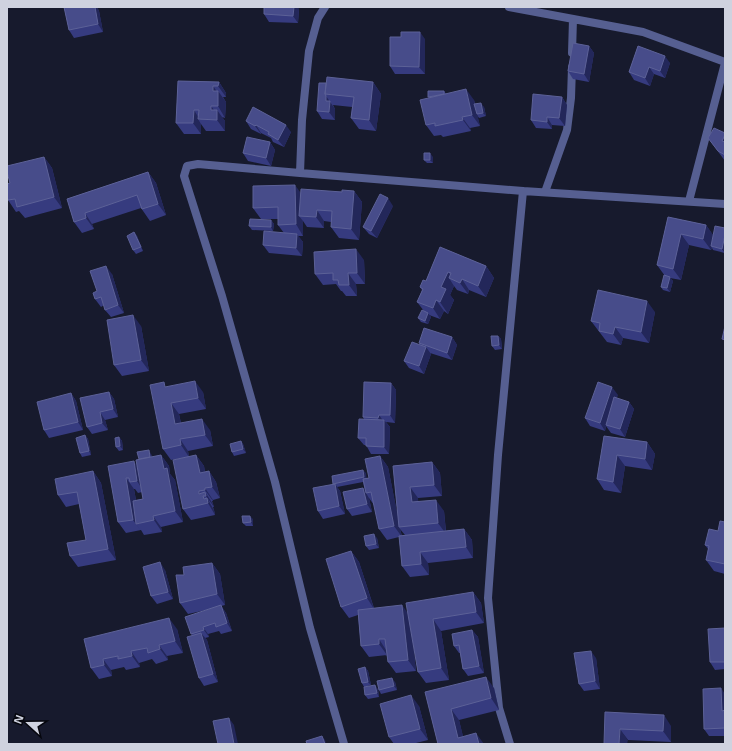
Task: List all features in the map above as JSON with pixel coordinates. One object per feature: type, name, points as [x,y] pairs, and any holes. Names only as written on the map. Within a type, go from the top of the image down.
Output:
[{"type":"street","points":[[300,173],[302,120],[309,52],[318,18],[325,7]]},
{"type":"street","points":[[509,7],[548,11],[573,19],[643,32],[725,62],[689,201]]},
{"type":"street","points":[[545,192],[567,130],[572,98],[573,19]]},
{"type":"street","points":[[344,744],[310,628],[273,474],[222,296],[184,176],[187,166],[198,164],[545,192],[725,204]]},
{"type":"street","points":[[510,744],[499,708],[488,598],[498,456],[523,190]]},
{"type":"building","points":[[64,7],[95,7],[98,24],[69,30]]},
{"type":"building","points":[[264,7],[294,7],[293,16],[264,14]]},
{"type":"building","points":[[401,32],[420,32],[419,67],[390,66],[390,37],[401,37]]},
{"type":"building","points":[[573,43],[589,46],[584,74],[568,71]]},
{"type":"building","points":[[638,46],[665,56],[660,71],[649,67],[645,78],[629,72]]},
{"type":"building","points":[[327,77],[373,82],[369,120],[351,118],[354,97],[325,94]]},
{"type":"building","points":[[178,81],[219,82],[218,86],[213,86],[213,91],[218,91],[218,106],[211,106],[211,110],[217,110],[217,120],[198,119],[199,110],[194,110],[193,123],[176,123]]},
{"type":"building","points":[[319,83],[326,83],[326,101],[330,101],[329,112],[317,111]]},
{"type":"building","points":[[466,89],[472,115],[462,117],[463,120],[435,126],[435,123],[426,125],[420,100]]},
{"type":"building","points":[[428,91],[444,91],[444,94],[428,97]]},
{"type":"building","points":[[533,94],[562,97],[559,118],[547,117],[547,122],[531,120]]},
{"type":"building","points":[[481,103],[483,113],[477,114],[474,104]]},
{"type":"building","points":[[253,107],[286,125],[278,140],[268,134],[269,132],[246,121]]},
{"type":"building","points":[[714,128],[725,133],[722,141],[725,142],[725,155],[718,151],[708,138]]},
{"type":"building","points":[[247,137],[270,142],[266,158],[243,153]]},
{"type":"building","points":[[424,153],[430,153],[430,160],[424,160]]},
{"type":"building","points":[[44,157],[54,197],[17,207],[15,199],[8,200],[7,196],[7,184],[10,183],[7,166]]},
{"type":"building","points":[[148,172],[158,204],[142,209],[137,195],[85,213],[86,218],[74,222],[67,199]]},
{"type":"building","points":[[295,185],[296,224],[278,225],[278,207],[253,208],[253,186]]},
{"type":"building","points":[[301,189],[342,192],[342,190],[354,191],[351,229],[331,227],[332,211],[317,210],[316,217],[299,216]]},
{"type":"building","points":[[380,194],[388,198],[371,231],[363,227]]},
{"type":"building","points":[[668,217],[706,225],[703,239],[681,234],[673,269],[657,265]]},
{"type":"building","points":[[250,219],[271,220],[271,227],[249,226]]},
{"type":"building","points":[[715,226],[725,228],[722,249],[711,246]]},
{"type":"building","points":[[264,231],[297,234],[296,248],[263,245]]},
{"type":"building","points":[[134,232],[141,247],[133,250],[127,236]]},
{"type":"building","points":[[440,247],[486,266],[478,286],[462,279],[460,283],[449,278],[451,273],[448,272],[441,287],[446,289],[440,302],[436,300],[433,308],[417,302],[423,289],[420,287],[423,280],[426,281]]},
{"type":"building","points":[[356,249],[357,273],[348,273],[349,285],[339,285],[338,280],[333,280],[333,273],[315,274],[314,252]]},
{"type":"building","points":[[106,266],[118,305],[105,310],[101,297],[95,299],[93,293],[97,291],[90,271]]},
{"type":"building","points":[[664,275],[670,277],[667,288],[661,287]]},
{"type":"building","points":[[598,290],[647,301],[641,332],[615,327],[613,334],[599,331],[600,323],[591,321]]},
{"type":"building","points":[[422,310],[428,313],[425,321],[418,318]]},
{"type":"building","points":[[133,315],[141,360],[114,365],[107,320]]},
{"type":"building","points":[[725,326],[725,340],[722,339]]},
{"type":"building","points":[[424,328],[452,337],[447,353],[419,343]]},
{"type":"building","points":[[491,336],[498,336],[499,345],[492,346]]},
{"type":"building","points":[[412,342],[426,347],[419,366],[404,361]]},
{"type":"building","points":[[195,381],[198,398],[171,403],[175,424],[202,419],[205,435],[180,439],[181,445],[163,449],[150,385],[164,382],[165,387]]},
{"type":"building","points":[[364,382],[391,383],[390,415],[379,415],[378,418],[363,417]]},
{"type":"building","points":[[598,382],[612,387],[600,423],[585,418]]},
{"type":"building","points":[[109,392],[113,409],[100,412],[102,423],[87,427],[80,398]]},
{"type":"building","points":[[71,393],[78,422],[44,430],[37,402]]},
{"type":"building","points":[[614,397],[629,402],[620,429],[606,425]]},
{"type":"building","points":[[359,419],[384,420],[384,447],[366,446],[366,438],[358,438]]},
{"type":"building","points":[[85,435],[89,451],[80,453],[76,438]]},
{"type":"building","points":[[604,436],[647,442],[645,459],[617,455],[613,482],[597,479]]},
{"type":"building","points":[[119,437],[120,446],[116,447],[115,438]]},
{"type":"building","points":[[241,441],[243,449],[232,452],[230,444]]},
{"type":"building","points":[[149,450],[150,457],[139,459],[137,452]]},
{"type":"building","points":[[161,455],[164,469],[167,468],[175,511],[153,516],[154,520],[136,524],[133,501],[143,499],[136,460]]},
{"type":"building","points":[[196,455],[200,473],[209,471],[212,487],[199,491],[199,494],[205,492],[206,496],[203,496],[204,499],[207,498],[208,503],[183,509],[173,460]]},
{"type":"building","points":[[380,456],[394,526],[379,529],[371,492],[366,493],[363,479],[369,478],[365,459]]},
{"type":"building","points":[[134,461],[137,481],[130,482],[129,478],[126,478],[133,520],[118,522],[108,466]]},
{"type":"building","points":[[432,462],[434,485],[410,487],[412,502],[436,500],[438,523],[399,527],[393,466]]},
{"type":"building","points":[[363,470],[364,477],[333,484],[332,476]]},
{"type":"building","points":[[93,471],[108,549],[70,556],[67,543],[86,540],[77,492],[58,495],[55,479]]},
{"type":"building","points":[[335,484],[339,506],[318,511],[313,488]]},
{"type":"building","points":[[363,488],[367,504],[347,509],[343,492]]},
{"type":"building","points":[[242,516],[250,516],[251,522],[243,523]]},
{"type":"building","points":[[720,521],[725,522],[725,564],[706,560],[709,546],[705,545],[709,529],[718,531]]},
{"type":"building","points":[[464,529],[466,547],[420,552],[421,564],[402,566],[399,536]]},
{"type":"building","points":[[374,534],[376,544],[366,546],[364,536]]},
{"type":"building","points":[[351,551],[367,598],[341,607],[326,559]]},
{"type":"building","points":[[160,562],[168,592],[151,596],[143,567]]},
{"type":"building","points":[[212,563],[217,594],[180,603],[176,575],[184,575],[183,567]]},
{"type":"building","points":[[473,592],[476,612],[433,619],[441,668],[418,672],[406,603]]},
{"type":"building","points":[[221,605],[227,623],[216,627],[215,623],[203,627],[204,630],[191,634],[185,617]]},
{"type":"building","points":[[402,605],[408,660],[388,662],[385,639],[379,639],[379,644],[361,646],[358,610]]},
{"type":"building","points":[[169,618],[175,641],[159,645],[160,649],[148,653],[147,648],[131,651],[132,656],[118,659],[118,656],[103,659],[104,665],[91,668],[84,639]]},
{"type":"building","points":[[725,628],[725,662],[710,662],[708,629]]},
{"type":"building","points":[[472,630],[479,666],[463,669],[459,645],[454,646],[452,634]]},
{"type":"building","points":[[201,633],[213,674],[199,678],[187,637]]},
{"type":"building","points":[[591,651],[595,681],[579,684],[574,653]]},
{"type":"building","points":[[365,667],[368,682],[362,683],[358,669]]},
{"type":"building","points":[[486,677],[491,698],[451,709],[458,738],[476,733],[479,744],[438,744],[425,692]]},
{"type":"building","points":[[392,678],[394,686],[379,690],[377,681]]},
{"type":"building","points":[[375,685],[377,693],[365,695],[364,687]]},
{"type":"building","points":[[721,688],[722,711],[725,710],[725,728],[704,729],[703,689]]},
{"type":"building","points":[[411,695],[420,729],[389,737],[380,704]]},
{"type":"building","points":[[605,712],[664,715],[663,731],[620,729],[619,744],[604,744]]},
{"type":"building","points":[[229,718],[234,744],[218,744],[213,721]]},
{"type":"building","points":[[322,736],[325,744],[307,744],[306,741]]}]
